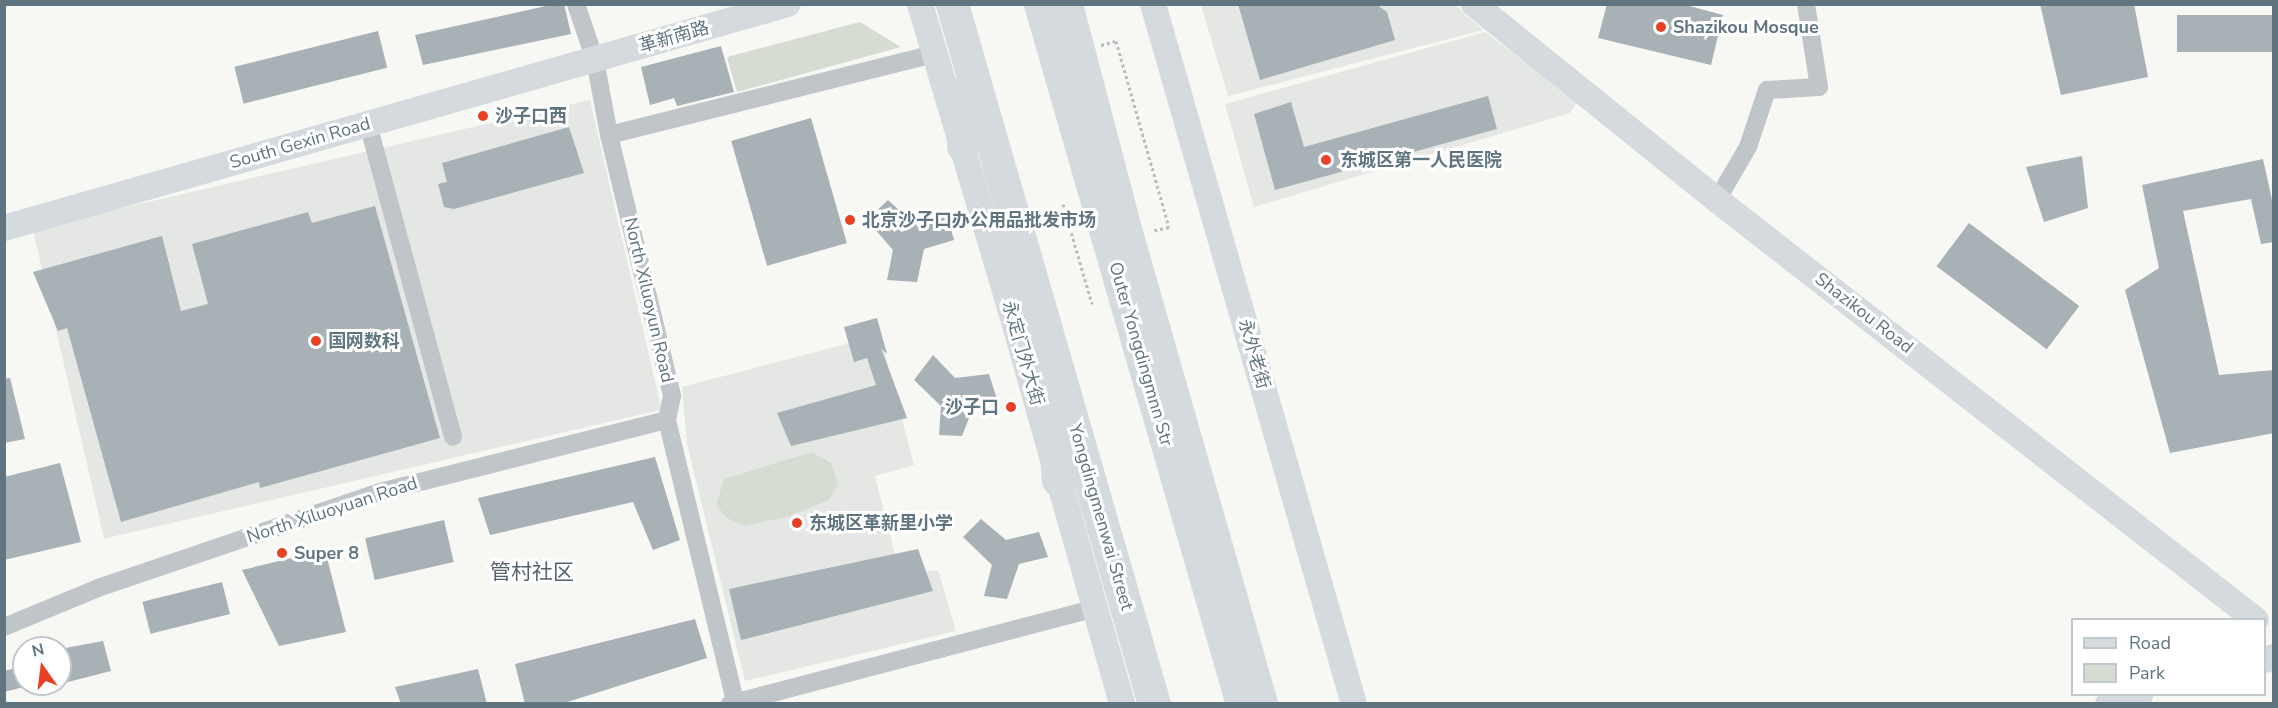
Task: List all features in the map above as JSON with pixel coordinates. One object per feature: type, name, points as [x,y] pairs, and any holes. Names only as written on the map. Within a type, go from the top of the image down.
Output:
[{"type":"highway","name":"永定门外大街","points":[[952,4],[1048,330]]},
{"type":"highway","name":"Outer Yongdingmnn Str","points":[[1040,4],[1242,704]]},
{"type":"highway","points":[[963,146],[972,72]]},
{"type":"highway","points":[[1048,330],[1058,480]]},
{"type":"highway","name":"Yongdingmenwai Street","points":[[1048,330],[1154,704]]},
{"type":"street","name":"North Xiluoyun Road","points":[[576,4],[595,60],[609,135],[672,396],[667,420],[732,702]]},
{"type":"street","name":"革新南路","points":[[595,60],[788,4]]},
{"type":"street","name":"永定门外大街","points":[[920,4],[963,146],[1122,704]]},
{"type":"street","points":[[1071,4],[1131,236],[1265,704]]},
{"type":"street","name":"永外老街","points":[[1153,4],[1354,704]]},
{"type":"street","name":"Shazikou Road","points":[[1474,4],[1717,200],[2253,618]]},
{"type":"street","points":[[1717,200],[1748,147],[1767,90],[1819,87],[1806,4]]},
{"type":"street","points":[[609,135],[935,54]]},
{"type":"street","name":"South Gexin Road","points":[[4,228],[595,60]]},
{"type":"street","points":[[368,124],[453,437]]},
{"type":"street","name":"North Xiluoyuan Road","points":[[4,627],[98,588],[380,492],[667,420]]},
{"type":"street","points":[[732,702],[1095,608]]},
{"type":"street","points":[[2108,704],[2134,696]]},
{"type":"path","points":[[1116,41],[1169,227]]},
{"type":"path","points":[[1062,204],[1092,304]]},
{"type":"shaded area","points":[[1201,5],[1455,5],[1483,30],[1228,96]]},
{"type":"shaded area","name":"东城区第一人民医院","points":[[1485,32],[1578,100],[1570,113],[1254,207],[1225,104]]},
{"type":"shaded area","points":[[590,100],[662,410],[104,539],[33,229]]},
{"type":"shaded area","name":"东城区革新里小学","points":[[880,335],[914,465],[875,476],[900,575],[938,570],[956,631],[745,681],[687,444],[682,387]]},
{"type":"green space","points":[[860,22],[901,47],[737,92],[727,57]]},
{"type":"green space","points":[[812,452],[831,463],[838,484],[829,500],[787,517],[743,526],[727,518],[716,505],[724,479]]},
{"type":"building","points":[[555,4],[564,4],[571,34],[423,65],[415,35]]},
{"type":"building","points":[[1238,4],[1376,4],[1387,12],[1395,40],[1260,80]]},
{"type":"building","name":"Shazikou Mosque","points":[[1607,4],[1682,4],[1723,15],[1711,65],[1598,38]]},
{"type":"building","points":[[2040,4],[2134,4],[2148,77],[2061,95]]},
{"type":"building","points":[[2177,15],[2274,15],[2274,52],[2177,52]]},
{"type":"building","points":[[378,31],[387,68],[244,104],[234,67]]},
{"type":"building","points":[[721,46],[734,92],[677,106],[674,98],[650,105],[641,67]]},
{"type":"building","points":[[1488,96],[1497,129],[1275,190],[1254,114],[1291,102],[1304,147]]},
{"type":"building","points":[[811,118],[847,243],[767,266],[731,141]]},
{"type":"building","points":[[569,127],[584,173],[454,209],[444,207],[438,184],[447,182],[442,163]]},
{"type":"building","points":[[2082,156],[2088,208],[2044,222],[2026,167]]},
{"type":"building","points":[[2263,159],[2274,209],[2274,242],[2261,244],[2251,199],[2183,211],[2219,375],[2274,370],[2274,433],[2170,453],[2125,290],[2159,268],[2142,185]]},
{"type":"building","points":[[888,200],[909,219],[946,212],[954,240],[924,249],[917,282],[887,280],[893,250],[867,220]]},
{"type":"building","points":[[375,206],[440,438],[260,488],[259,482],[121,522],[67,328],[58,331],[33,272],[162,236],[181,311],[208,304],[192,244],[308,212],[312,223]]},
{"type":"building","points":[[1969,223],[2079,306],[2047,349],[1937,266]]},
{"type":"building","points":[[877,318],[887,354],[881,348],[907,418],[791,446],[777,413],[876,385],[867,358],[854,362],[844,327]]},
{"type":"building","points":[[933,355],[955,378],[989,374],[997,399],[974,405],[962,436],[939,435],[941,406],[914,380]]},
{"type":"building","points":[[10,378],[25,439],[4,443],[4,379]]},
{"type":"building","points":[[655,457],[680,540],[653,550],[633,502],[490,535],[478,498]]},
{"type":"building","points":[[60,463],[81,542],[4,560],[4,477]]},
{"type":"building","points":[[981,519],[1006,540],[1039,532],[1048,557],[1019,564],[1007,599],[984,596],[992,565],[963,537]]},
{"type":"building","points":[[444,520],[454,562],[375,580],[365,538]]},
{"type":"building","points":[[918,549],[933,591],[741,640],[729,589]]},
{"type":"building","points":[[325,550],[346,632],[279,646],[242,570]]},
{"type":"building","points":[[222,582],[230,614],[150,634],[142,602]]},
{"type":"building","points":[[695,619],[707,658],[561,704],[525,704],[515,664]]},
{"type":"building","points":[[103,641],[111,671],[72,681],[72,647]]},
{"type":"building","points":[[12,669],[12,690],[4,692],[4,671]]},
{"type":"building","points":[[478,669],[487,704],[401,704],[395,687]]},
{"type":"place","name":"Shazikou Mosque","points":[[1661,27]]},
{"type":"place","name":"沙子口西","points":[[483,116]]},
{"type":"place","name":"东城区第一人民医院","points":[[1326,160]]},
{"type":"place","name":"北京沙子口办公用品批发市场","points":[[850,220]]},
{"type":"place","name":"国网数科","points":[[316,341]]},
{"type":"place","name":"沙子口","points":[[1011,407]]},
{"type":"place","name":"东城区革新里小学","points":[[797,523]]},
{"type":"place","name":"Super 8","points":[[282,553]]},
{"type":"district","name":"管村社区","points":[[532,572]]}]
